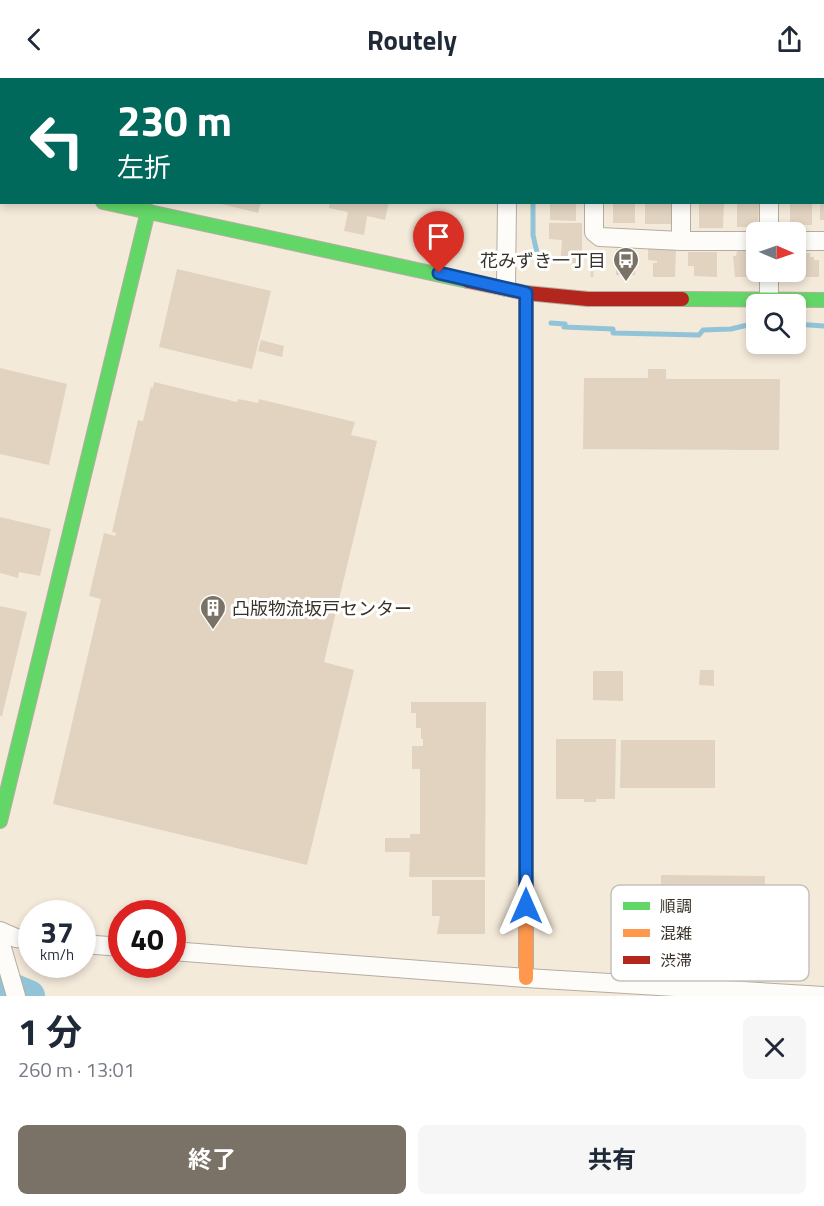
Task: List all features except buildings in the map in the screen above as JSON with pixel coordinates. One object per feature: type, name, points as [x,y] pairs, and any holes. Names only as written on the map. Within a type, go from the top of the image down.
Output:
[{"type":"street","points":[[113,204],[526,293],[588,299],[746,300]]},
{"type":"street","points":[[506,287],[507,204]]},
{"type":"street","points":[[594,204],[594,232],[600,237],[746,241]]},
{"type":"street","points":[[681,204],[681,241]]},
{"type":"street","points":[[769,222],[770,204]]},
{"type":"street","points":[[0,821],[148,211]]},
{"type":"street","points":[[806,241],[824,241]]},
{"type":"street","points":[[526,293],[526,978]]},
{"type":"street","points":[[806,300],[824,300]]},
{"type":"street","points":[[0,931],[18,938]]},
{"type":"street","points":[[1,946],[16,996]]},
{"type":"street","points":[[186,952],[526,978],[824,996]]},
{"type":"path","points":[[592,279],[592,244],[600,237]]},
{"type":"waterway","points":[[533,204],[533,235],[538,257]]},
{"type":"waterway","points":[[551,323],[565,324],[564,327],[613,329],[613,333],[699,335],[703,330],[731,329],[746,325]]},
{"type":"waterway","points":[[806,325],[824,326]]},
{"type":"waterway","points":[[0,984],[29,996]]},
{"type":"traffic: fast","points":[[112,204],[468,281]]},
{"type":"traffic: fast","points":[[0,821],[148,211]]},
{"type":"traffic: fast","points":[[526,293],[526,794]]},
{"type":"traffic: fast","points":[[682,299],[824,300]]},
{"type":"traffic: slow","points":[[526,794],[526,978]]},
{"type":"traffic: jam","points":[[468,281],[526,293],[588,299],[682,299]]},
{"type":"place","name":"花みずき一丁目","points":[[626,283]]},
{"type":"place","name":"凸版物流坂戸センター","points":[[213,631]]},
{"type":"route","points":[[439,273],[526,293],[526,906]]}]
